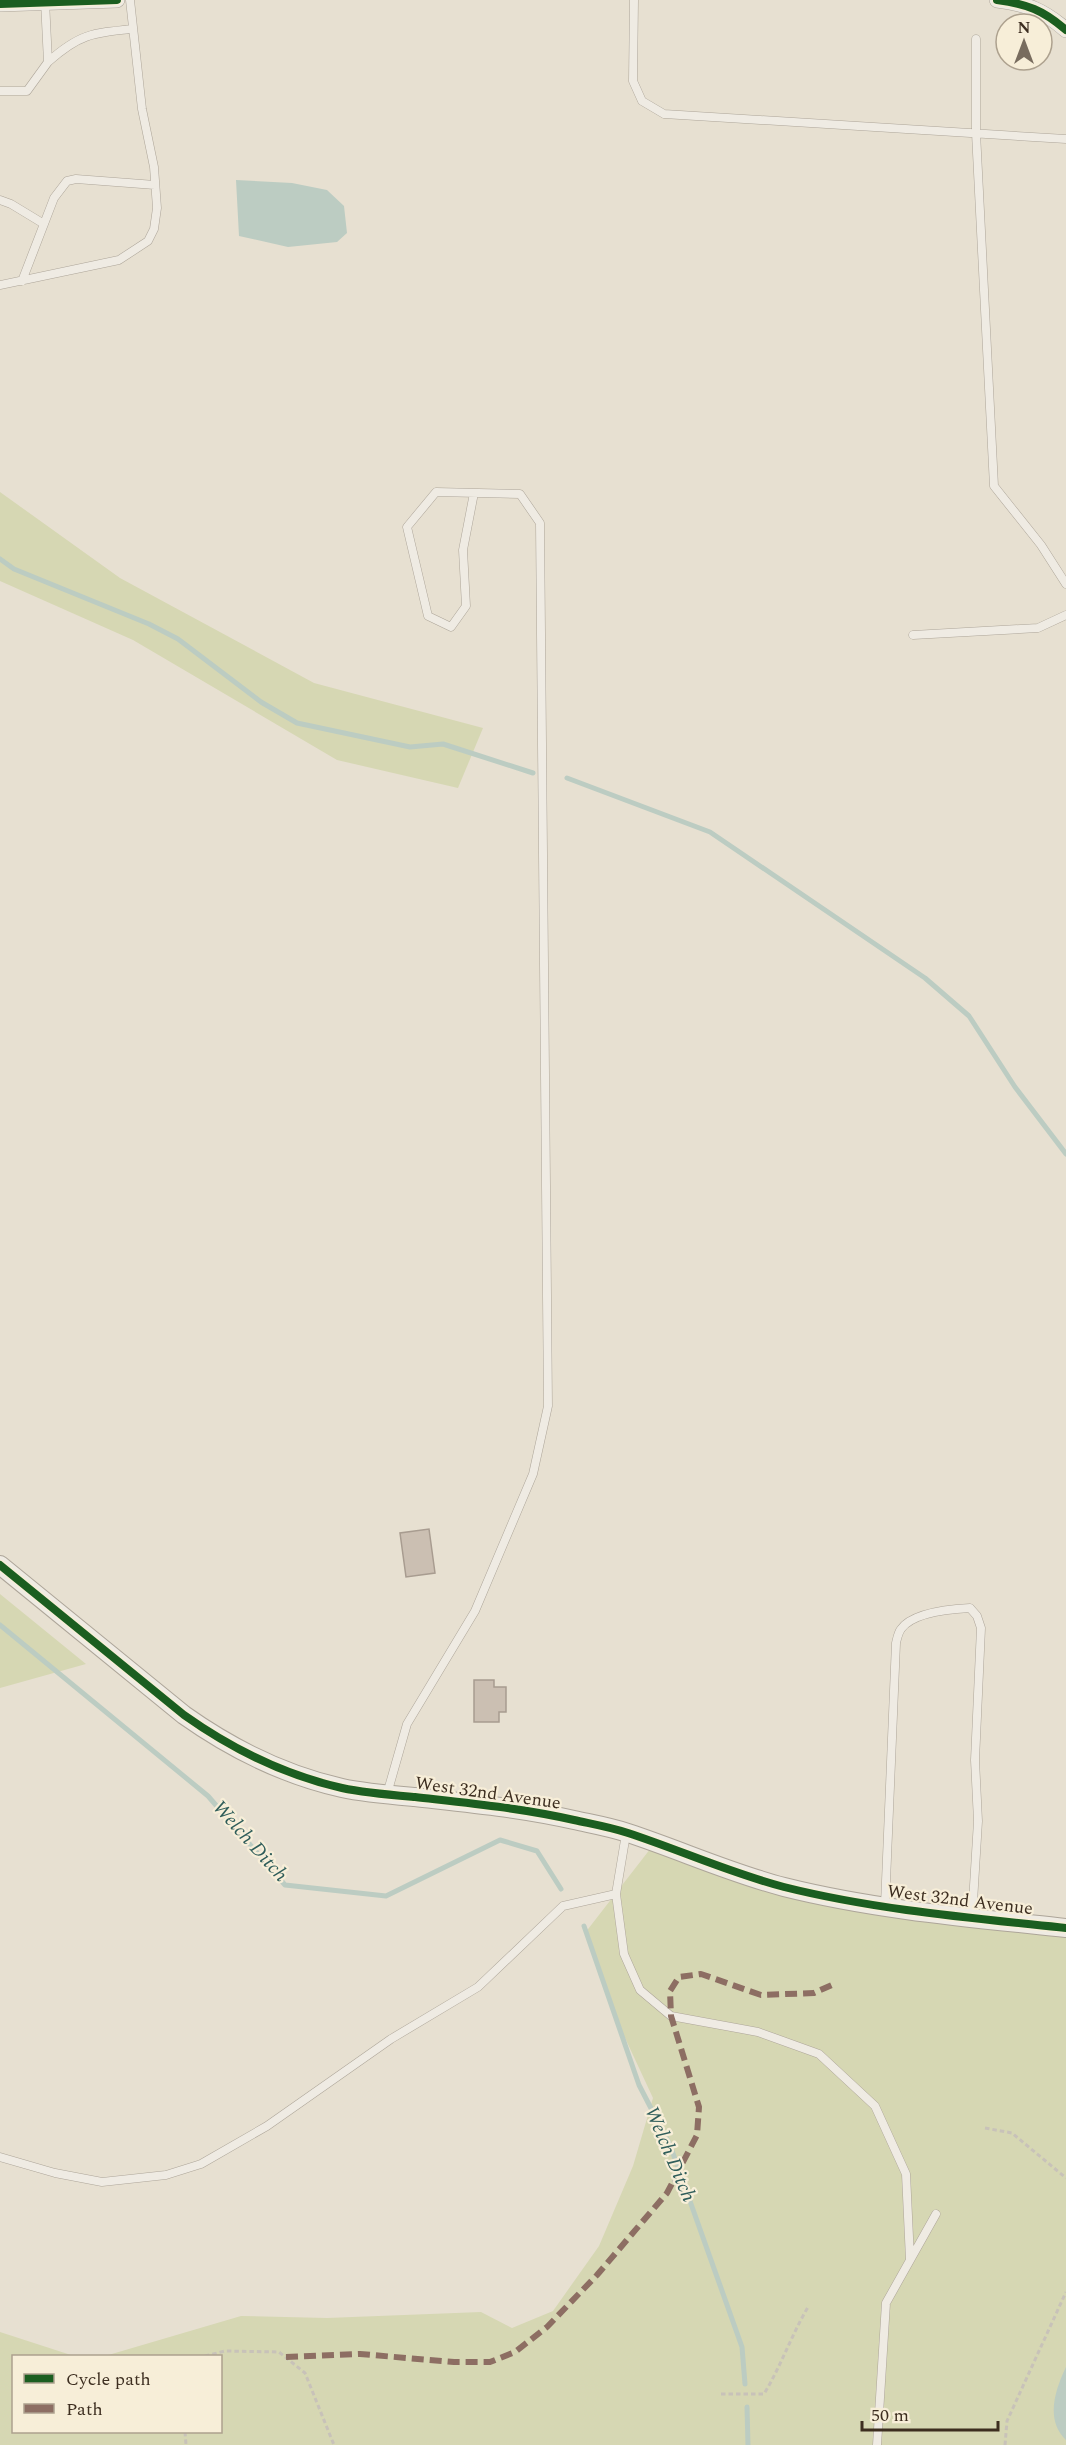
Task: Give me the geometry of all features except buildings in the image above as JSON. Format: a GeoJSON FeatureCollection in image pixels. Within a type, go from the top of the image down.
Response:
{"type":"FeatureCollection","features":[{"type":"Feature","properties":{"kind":"street"},"geometry":{"type":"LineString","coordinates":[[0,4],[117,0]]}},
{"type":"Feature","properties":{"kind":"street"},"geometry":{"type":"LineString","coordinates":[[997,0],[1023,3],[1051,17],[1066,30]]}},
{"type":"Feature","properties":{"kind":"street","name":"West 32nd Avenue"},"geometry":{"type":"LineString","coordinates":[[0,1565],[184,1715],[210,1733],[287,1772],[343,1788],[523,1809],[626,1832],[784,1887],[972,1918],[1066,1928]]}},
{"type":"Feature","properties":{"kind":"lane"},"geometry":{"type":"LineString","coordinates":[[0,285],[119,260],[148,241],[154,229],[156,208],[154,167],[142,109],[130,0]]}},
{"type":"Feature","properties":{"kind":"lane"},"geometry":{"type":"LineString","coordinates":[[634,0],[633,81],[642,101],[664,114],[1066,139]]}},
{"type":"Feature","properties":{"kind":"lane"},"geometry":{"type":"LineString","coordinates":[[45,1],[48,62]]}},
{"type":"Feature","properties":{"kind":"lane"},"geometry":{"type":"LineString","coordinates":[[0,91],[27,92],[48,62],[77,39],[94,33],[133,29]]}},
{"type":"Feature","properties":{"kind":"lane"},"geometry":{"type":"LineString","coordinates":[[976,39],[976,133],[994,486],[1041,545],[1066,584]]}},
{"type":"Feature","properties":{"kind":"lane"},"geometry":{"type":"LineString","coordinates":[[22,281],[54,198],[67,182],[76,179],[155,185]]}},
{"type":"Feature","properties":{"kind":"lane"},"geometry":{"type":"LineString","coordinates":[[0,200],[44,224]]}},
{"type":"Feature","properties":{"kind":"lane"},"geometry":{"type":"LineString","coordinates":[[387,1794],[407,1724],[475,1611],[533,1474],[548,1406],[540,523],[520,494],[436,492],[407,527],[428,616],[451,627],[465,606],[463,550],[474,493]]}},
{"type":"Feature","properties":{"kind":"lane"},"geometry":{"type":"LineString","coordinates":[[913,635],[1038,628],[1066,615]]}},
{"type":"Feature","properties":{"kind":"lane"},"geometry":{"type":"LineString","coordinates":[[885,1905],[896,1643],[901,1629],[918,1617],[950,1609],[970,1608],[977,1616],[981,1628],[975,1737],[978,1821],[972,1918]]}},
{"type":"Feature","properties":{"kind":"lane"},"geometry":{"type":"LineString","coordinates":[[626,1832],[616,1894],[624,1954],[640,1990],[670,2016],[758,2032],[819,2054],[875,2106],[906,2174],[910,2259]]}},
{"type":"Feature","properties":{"kind":"lane"},"geometry":{"type":"LineString","coordinates":[[0,2157],[55,2173],[102,2182],[166,2175],[201,2164],[267,2126],[391,2039],[478,1987],[563,1906],[616,1894]]}},
{"type":"Feature","properties":{"kind":"lane"},"geometry":{"type":"LineString","coordinates":[[877,2445],[886,2303],[936,2214]]}},
{"type":"Feature","properties":{"kind":"path"},"geometry":{"type":"LineString","coordinates":[[985,2128],[1012,2133],[1066,2178]]}},
{"type":"Feature","properties":{"kind":"path"},"geometry":{"type":"LineString","coordinates":[[673,2182],[685,2159]]}},
{"type":"Feature","properties":{"kind":"path"},"geometry":{"type":"LineString","coordinates":[[1005,2445],[1007,2421],[1066,2292]]}},
{"type":"Feature","properties":{"kind":"path"},"geometry":{"type":"LineString","coordinates":[[721,2394],[764,2394],[778,2372],[790,2337],[808,2307]]}},
{"type":"Feature","properties":{"kind":"path"},"geometry":{"type":"LineString","coordinates":[[210,2355],[225,2351],[279,2352],[305,2373],[334,2445]]}},
{"type":"Feature","properties":{"kind":"green space"},"geometry":{"type":"Polygon","coordinates":[[[0,492],[120,578],[314,683],[483,728],[458,788],[337,760],[133,640],[0,581],[0,492]]]}},
{"type":"Feature","properties":{"kind":"green space"},"geometry":{"type":"Polygon","coordinates":[[[0,1594],[86,1664],[0,1688],[0,1594]]]}},
{"type":"Feature","properties":{"kind":"green space"},"geometry":{"type":"Polygon","coordinates":[[[654,1844],[813,1888],[1066,1929],[1066,2445],[0,2445],[0,2332],[71,2355],[12,2355],[12,2433],[222,2433],[222,2355],[108,2355],[241,2316],[327,2318],[481,2312],[512,2328],[553,2311],[599,2246],[633,2166],[653,2098],[613,2012],[585,1933],[654,1844]]]}},
{"type":"Feature","properties":{"kind":"shaded area"},"geometry":{"type":"Polygon","coordinates":[[[236,180],[292,183],[327,190],[344,206],[347,233],[337,242],[288,247],[239,236],[236,180]]]}},
{"type":"Feature","properties":{"kind":"shaded area"},"geometry":{"type":"Polygon","coordinates":[[[1066,2367],[1066,2440],[1056,2423],[1054,2405],[1058,2385],[1066,2367]]]}},
{"type":"Feature","properties":{"kind":"waterway"},"geometry":{"type":"LineString","coordinates":[[0,559],[14,569],[149,624],[178,639],[261,702],[297,723],[410,747],[443,744],[533,773]]}},
{"type":"Feature","properties":{"kind":"waterway"},"geometry":{"type":"LineString","coordinates":[[567,778],[710,832],[925,978],[969,1016],[1015,1087],[1066,1154]]}},
{"type":"Feature","properties":{"kind":"waterway","name":"Welch Ditch"},"geometry":{"type":"LineString","coordinates":[[0,1625],[208,1796],[285,1885],[386,1896],[500,1840],[537,1851],[561,1889]]}},
{"type":"Feature","properties":{"kind":"waterway","name":"Welch Ditch"},"geometry":{"type":"LineString","coordinates":[[584,1926],[639,2085],[670,2145],[742,2347],[745,2384]]}},
{"type":"Feature","properties":{"kind":"waterway","name":"Welch Ditch"},"geometry":{"type":"LineString","coordinates":[[747,2407],[748,2445]]}},
{"type":"Feature","properties":{"kind":"marked path"},"geometry":{"type":"LineString","coordinates":[[286,2357],[360,2354],[454,2362],[490,2362],[515,2352],[547,2327],[597,2275],[667,2193],[697,2135],[699,2107],[671,2016],[670,1991],[679,1977],[701,1974],[761,1995],[814,1993],[834,1984]]}},
{"type":"Feature","properties":{"kind":"cycle path"},"geometry":{"type":"LineString","coordinates":[[0,4],[117,0]]}},
{"type":"Feature","properties":{"kind":"cycle path"},"geometry":{"type":"LineString","coordinates":[[997,0],[1034,9],[1050,17],[1066,30]]}},
{"type":"Feature","properties":{"kind":"cycle path"},"geometry":{"type":"LineString","coordinates":[[0,1565],[184,1715],[240,1750],[300,1776],[360,1791],[514,1809],[601,1826],[764,1881],[854,1902],[1066,1928]]}}]}
